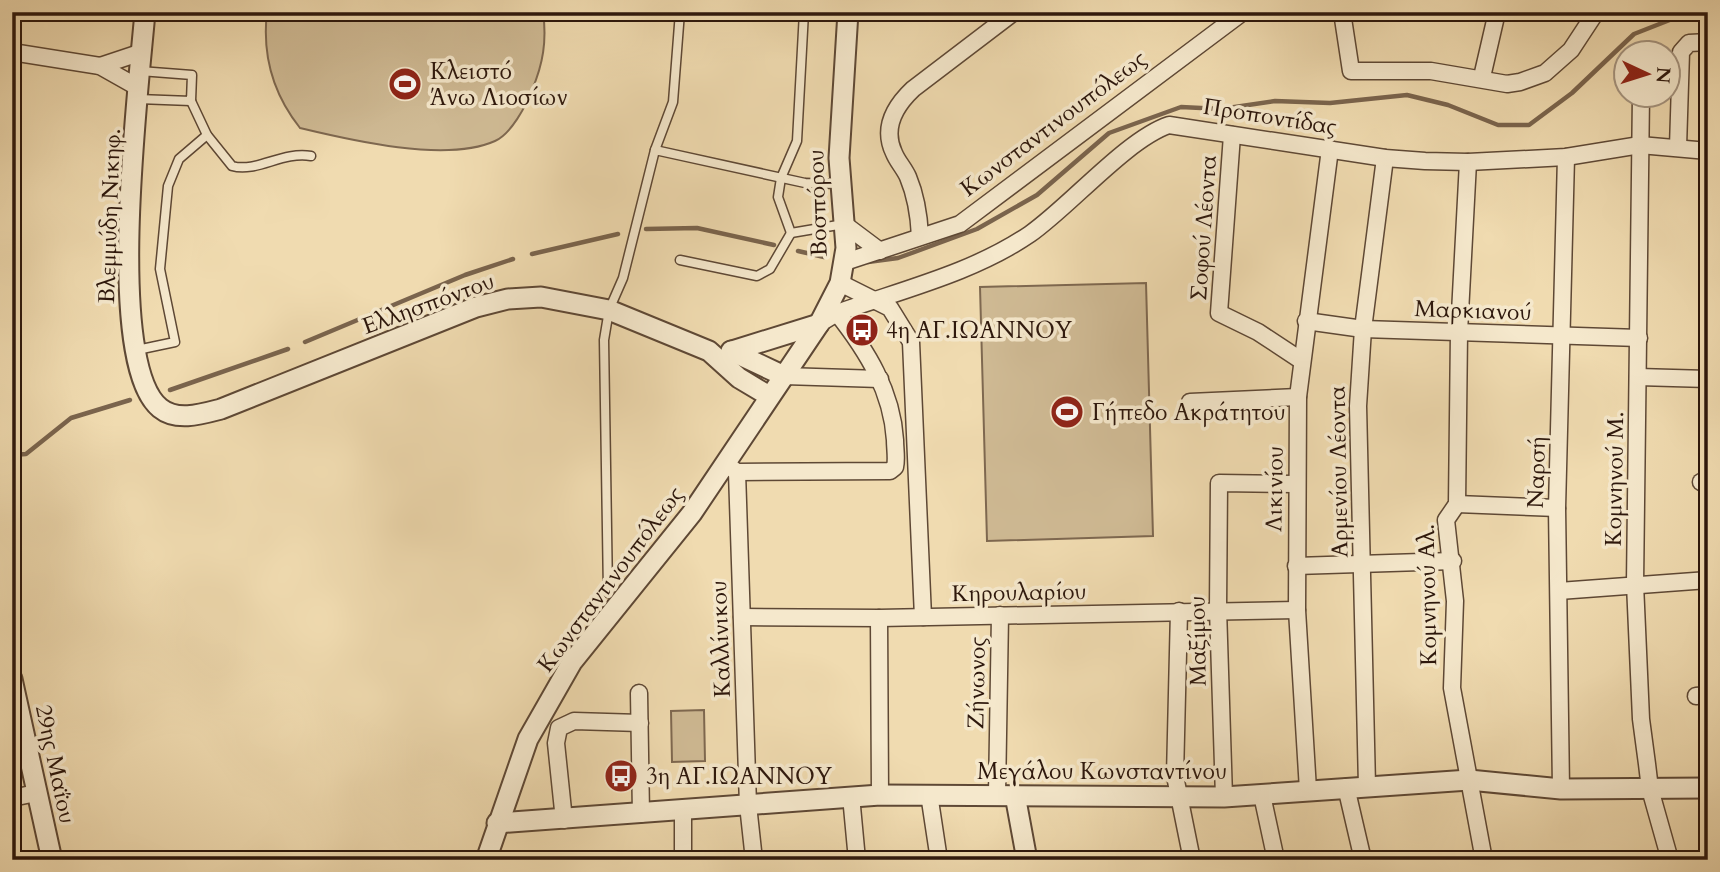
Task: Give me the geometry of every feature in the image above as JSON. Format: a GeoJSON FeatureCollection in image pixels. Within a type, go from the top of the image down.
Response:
{"type":"FeatureCollection","features":[{"type":"Feature","properties":{"kind":"street","name":"Βλεμμύδη Νικηφ."},"geometry":{"type":"LineString","coordinates":[[145,12],[127,284],[134,351],[150,398],[165,412]]}},
{"type":"Feature","properties":{"kind":"street","name":"Βοσπόρου"},"geometry":{"type":"LineString","coordinates":[[784,376],[819,324],[840,283],[845,261],[839,158],[848,12]]}},
{"type":"Feature","properties":{"kind":"street"},"geometry":{"type":"LineString","coordinates":[[920,236],[914,191],[890,142],[891,117],[900,101],[914,89],[1014,12]]}},
{"type":"Feature","properties":{"kind":"street"},"geometry":{"type":"LineString","coordinates":[[1342,12],[1351,71],[1392,69],[1482,77],[1507,83],[1545,73],[1571,50],[1596,12]]}},
{"type":"Feature","properties":{"kind":"street"},"geometry":{"type":"LineString","coordinates":[[1482,77],[1497,12]]}},
{"type":"Feature","properties":{"kind":"street","name":"Κωνσταντινουπόλεως"},"geometry":{"type":"LineString","coordinates":[[845,261],[960,224],[989,205],[1232,15]]}},
{"type":"Feature","properties":{"kind":"street"},"geometry":{"type":"LineString","coordinates":[[1678,147],[1683,48],[1695,42],[1708,42]]}},
{"type":"Feature","properties":{"kind":"street"},"geometry":{"type":"LineString","coordinates":[[12,52],[100,66],[140,77]]}},
{"type":"Feature","properties":{"kind":"street"},"geometry":{"type":"LineString","coordinates":[[100,66],[140,77]]}},
{"type":"Feature","properties":{"kind":"street","name":"Κομνηνού Μ."},"geometry":{"type":"LineString","coordinates":[[1641,108],[1635,584],[1641,719],[1650,789],[1670,860]]}},
{"type":"Feature","properties":{"kind":"street","name":"Προποντίδας"},"geometry":{"type":"LineString","coordinates":[[819,324],[837,313],[981,262],[1029,234],[1156,129],[1181,125],[1385,158],[1468,162],[1566,156],[1640,145],[1708,151]]}},
{"type":"Feature","properties":{"kind":"street","name":"Σοφού Λέοντα"},"geometry":{"type":"LineString","coordinates":[[1232,135],[1219,313],[1258,332],[1302,361]]}},
{"type":"Feature","properties":{"kind":"street","name":"Λικινίου"},"geometry":{"type":"LineString","coordinates":[[1308,790],[1297,610],[1298,397],[1330,149]]}},
{"type":"Feature","properties":{"kind":"street","name":"Ναρσή"},"geometry":{"type":"LineString","coordinates":[[1561,789],[1557,508],[1566,156]]}},
{"type":"Feature","properties":{"kind":"street","name":"Αρμενίου Λέοντα"},"geometry":{"type":"LineString","coordinates":[[1367,786],[1358,406],[1363,329],[1385,158]]}},
{"type":"Feature","properties":{"kind":"street","name":"Κομνηνού Αλ."},"geometry":{"type":"LineString","coordinates":[[1468,162],[1459,332],[1457,504],[1446,520],[1453,561],[1455,601],[1452,688],[1484,860]]}},
{"type":"Feature","properties":{"kind":"street"},"geometry":{"type":"LineString","coordinates":[[844,223],[880,251]]}},
{"type":"Feature","properties":{"kind":"street"},"geometry":{"type":"LineString","coordinates":[[840,283],[876,299],[896,316],[911,342],[914,355],[923,617]]}},
{"type":"Feature","properties":{"kind":"street","name":"Ελλησπόντου"},"geometry":{"type":"LineString","coordinates":[[165,412],[182,416],[221,409],[486,304],[541,297],[609,310],[709,351],[739,379],[769,396]]}},
{"type":"Feature","properties":{"kind":"street"},"geometry":{"type":"LineString","coordinates":[[731,468],[890,471],[895,467],[894,420],[880,379],[837,313]]}},
{"type":"Feature","properties":{"kind":"street","name":"Μαρκιανού"},"geometry":{"type":"LineString","coordinates":[[1306,321],[1363,329],[1639,338]]}},
{"type":"Feature","properties":{"kind":"street"},"geometry":{"type":"LineString","coordinates":[[732,351],[819,324]]}},
{"type":"Feature","properties":{"kind":"street","name":"Ελλησπόντου"},"geometry":{"type":"LineString","coordinates":[[709,351],[732,351],[784,376]]}},
{"type":"Feature","properties":{"kind":"street"},"geometry":{"type":"LineString","coordinates":[[784,376],[880,379]]}},
{"type":"Feature","properties":{"kind":"street","name":"Κωνσταντινουπόλεως"},"geometry":{"type":"LineString","coordinates":[[486,860],[496,823],[528,739],[572,662],[731,468],[769,396],[784,376]]}},
{"type":"Feature","properties":{"kind":"street"},"geometry":{"type":"LineString","coordinates":[[1638,377],[1708,379]]}},
{"type":"Feature","properties":{"kind":"street"},"geometry":{"type":"LineString","coordinates":[[1190,402],[1298,397]]}},
{"type":"Feature","properties":{"kind":"street","name":"Καλλίνικου"},"geometry":{"type":"LineString","coordinates":[[731,468],[742,617],[748,805],[754,860]]}},
{"type":"Feature","properties":{"kind":"street","name":"Μαξίμου"},"geometry":{"type":"LineString","coordinates":[[1224,797],[1218,610],[1219,483],[1296,484]]}},
{"type":"Feature","properties":{"kind":"street"},"geometry":{"type":"LineString","coordinates":[[1457,504],[1557,508]]}},
{"type":"Feature","properties":{"kind":"street"},"geometry":{"type":"LineString","coordinates":[[1296,566],[1453,561]]}},
{"type":"Feature","properties":{"kind":"street"},"geometry":{"type":"LineString","coordinates":[[1559,591],[1708,580]]}},
{"type":"Feature","properties":{"kind":"street","name":"Κηρουλαρίου"},"geometry":{"type":"LineString","coordinates":[[742,617],[879,618],[1297,610]]}},
{"type":"Feature","properties":{"kind":"street"},"geometry":{"type":"LineString","coordinates":[[1179,611],[1175,776],[1192,860]]}},
{"type":"Feature","properties":{"kind":"street","name":"Ζήνωνος"},"geometry":{"type":"LineString","coordinates":[[1000,615],[1006,794]]}},
{"type":"Feature","properties":{"kind":"street"},"geometry":{"type":"LineString","coordinates":[[879,618],[880,795]]}},
{"type":"Feature","properties":{"kind":"street","name":"29ης Μαΐου"},"geometry":{"type":"LineString","coordinates":[[12,679],[52,860]]}},
{"type":"Feature","properties":{"kind":"street"},"geometry":{"type":"LineString","coordinates":[[639,693],[641,814]]}},
{"type":"Feature","properties":{"kind":"street"},"geometry":{"type":"LineString","coordinates":[[564,820],[556,743],[559,728],[574,721],[640,723]]}},
{"type":"Feature","properties":{"kind":"street","name":"Μεγάλου Κωνσταντίνου"},"geometry":{"type":"LineString","coordinates":[[496,823],[880,795],[1224,797],[1469,780],[1561,789],[1708,788]]}},
{"type":"Feature","properties":{"kind":"street"},"geometry":{"type":"LineString","coordinates":[[1346,787],[1363,860]]}},
{"type":"Feature","properties":{"kind":"street"},"geometry":{"type":"LineString","coordinates":[[12,798],[36,793]]}},
{"type":"Feature","properties":{"kind":"street"},"geometry":{"type":"LineString","coordinates":[[929,794],[939,860]]}},
{"type":"Feature","properties":{"kind":"street"},"geometry":{"type":"LineString","coordinates":[[1006,794],[1027,860]]}},
{"type":"Feature","properties":{"kind":"street"},"geometry":{"type":"LineString","coordinates":[[1262,794],[1276,860]]}},
{"type":"Feature","properties":{"kind":"street"},"geometry":{"type":"LineString","coordinates":[[851,796],[858,860]]}},
{"type":"Feature","properties":{"kind":"street"},"geometry":{"type":"LineString","coordinates":[[683,810],[683,860]]}},
{"type":"Feature","properties":{"kind":"lane"},"geometry":{"type":"LineString","coordinates":[[608,593],[604,340],[609,310],[623,278],[655,150],[673,102],[680,12]]}},
{"type":"Feature","properties":{"kind":"lane"},"geometry":{"type":"LineString","coordinates":[[791,233],[778,197],[781,178],[797,141],[804,12]]}},
{"type":"Feature","properties":{"kind":"lane"},"geometry":{"type":"LineString","coordinates":[[140,77],[192,75],[191,101],[207,135],[226,162],[238,168],[279,156],[311,156]]}},
{"type":"Feature","properties":{"kind":"lane"},"geometry":{"type":"LineString","coordinates":[[140,77],[191,101]]}},
{"type":"Feature","properties":{"kind":"lane"},"geometry":{"type":"LineString","coordinates":[[134,351],[175,342],[160,269],[168,186],[179,159],[207,135]]}},
{"type":"Feature","properties":{"kind":"lane"},"geometry":{"type":"LineString","coordinates":[[655,150],[781,178],[840,184]]}},
{"type":"Feature","properties":{"kind":"lane"},"geometry":{"type":"LineString","coordinates":[[680,260],[757,276],[770,269],[791,233],[844,223]]}},
{"type":"Feature","properties":{"kind":"shaded area","name":"Κλειστό Άνω Λιοσίων"},"geometry":{"type":"Polygon","coordinates":[[[267,12],[543,12],[543,52],[526,104],[512,126],[495,141],[451,150],[398,147],[300,128],[276,88],[266,43],[267,12]]]}},
{"type":"Feature","properties":{"kind":"shaded area","name":"Γήπεδο Ακράτητου"},"geometry":{"type":"Polygon","coordinates":[[[1146,283],[1153,536],[987,541],[980,287],[1146,283]]]}},
{"type":"Feature","properties":{"kind":"shaded area"},"geometry":{"type":"Polygon","coordinates":[[[704,710],[705,761],[672,762],[671,711],[704,710]]]}},
{"type":"Feature","properties":{"kind":"waterway"},"geometry":{"type":"LineString","coordinates":[[868,262],[898,258],[977,229],[1037,195],[1109,133],[1181,107],[1221,109],[1275,101],[1330,103],[1407,95],[1448,105],[1498,125],[1529,125],[1572,93],[1634,34],[1685,14],[1708,14]]}},
{"type":"Feature","properties":{"kind":"waterway"},"geometry":{"type":"LineString","coordinates":[[646,229],[697,228],[774,245]]}},
{"type":"Feature","properties":{"kind":"waterway"},"geometry":{"type":"LineString","coordinates":[[532,254],[618,234]]}},
{"type":"Feature","properties":{"kind":"waterway"},"geometry":{"type":"LineString","coordinates":[[798,251],[824,257]]}},
{"type":"Feature","properties":{"kind":"waterway"},"geometry":{"type":"LineString","coordinates":[[305,342],[465,275],[513,259]]}},
{"type":"Feature","properties":{"kind":"waterway"},"geometry":{"type":"LineString","coordinates":[[170,390],[288,349]]}},
{"type":"Feature","properties":{"kind":"waterway"},"geometry":{"type":"LineString","coordinates":[[12,455],[26,454],[71,418],[130,400]]}},
{"type":"Feature","properties":{"kind":"place","name":"Κλειστό Άνω Λιοσίων"},"geometry":{"type":"Point","coordinates":[405,84]}},
{"type":"Feature","properties":{"kind":"place","name":"4η ΑΓ.ΙΩΑΝΝΟΥ"},"geometry":{"type":"Point","coordinates":[862,330]}},
{"type":"Feature","properties":{"kind":"place","name":"Γήπεδο Ακράτητου"},"geometry":{"type":"Point","coordinates":[1067,412]}},
{"type":"Feature","properties":{"kind":"place","name":"3η ΑΓ.ΙΩΑΝΝΟΥ"},"geometry":{"type":"Point","coordinates":[621,776]}}]}
